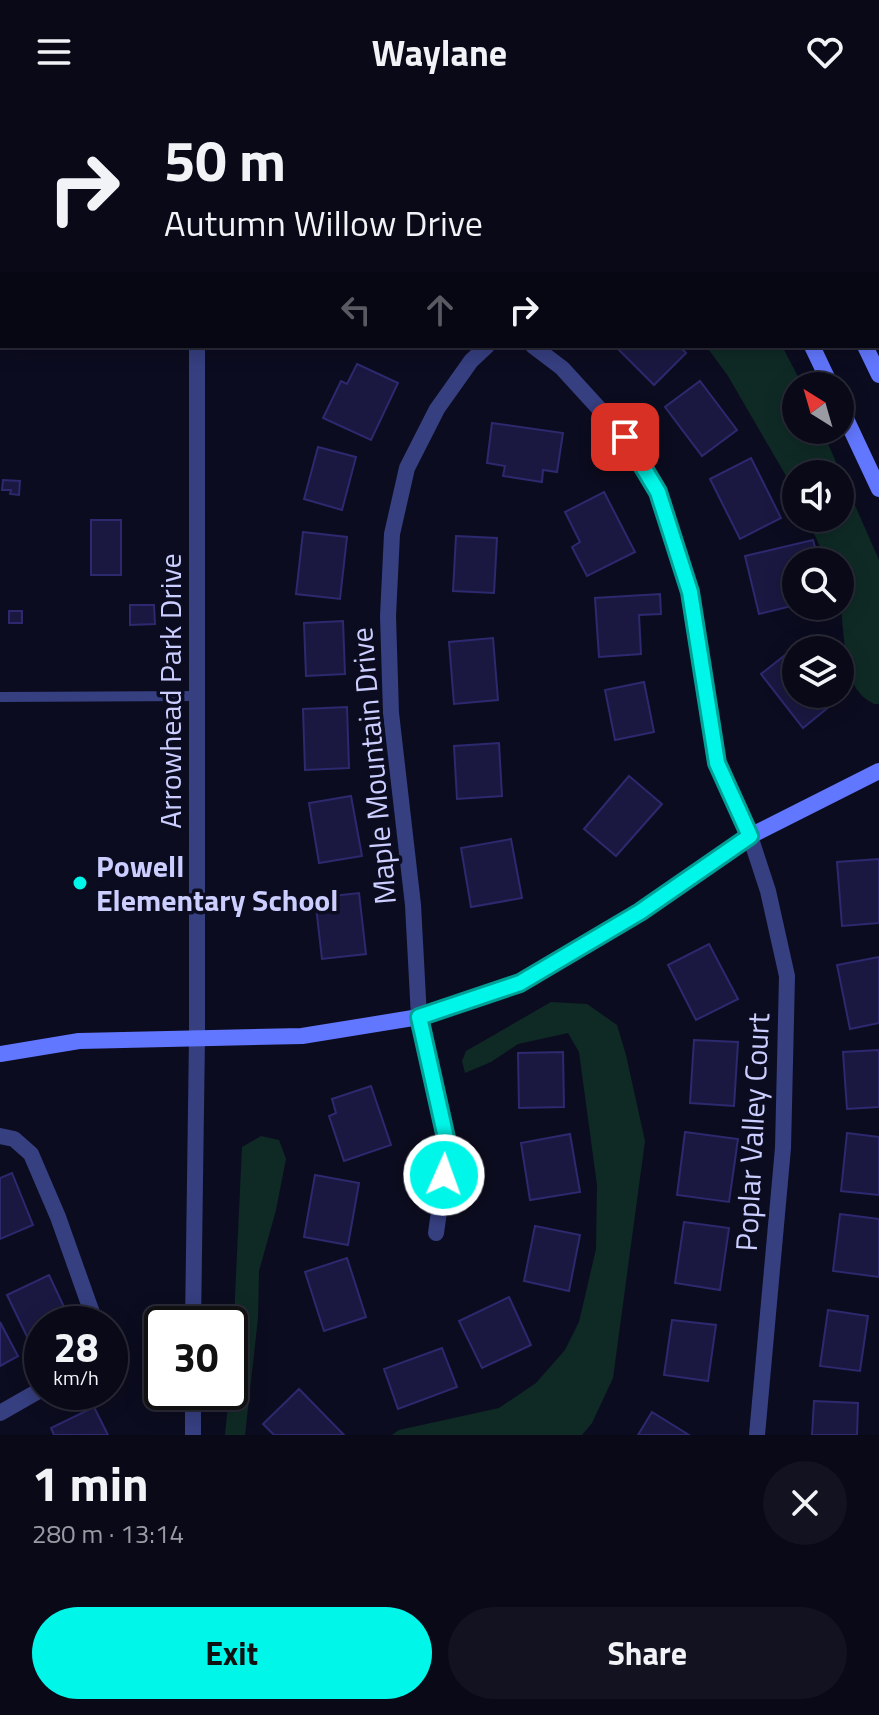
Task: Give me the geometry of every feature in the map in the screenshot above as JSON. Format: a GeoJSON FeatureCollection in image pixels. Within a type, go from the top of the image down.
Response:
{"type":"FeatureCollection","features":[{"type":"Feature","properties":{"kind":"street","name":"Arrowhead Park Drive"},"geometry":{"type":"LineString","coordinates":[[193,1306],[197,1037],[197,348]]}},
{"type":"Feature","properties":{"kind":"street","name":"Maple Mountain Drive"},"geometry":{"type":"LineString","coordinates":[[436,1233],[448,1147],[419,1017],[413,905],[391,713],[388,616],[392,534],[407,468],[437,409],[471,361],[485,348]]}},
{"type":"Feature","properties":{"kind":"street","name":"Poplar Valley Court"},"geometry":{"type":"LineString","coordinates":[[536,348],[562,368],[625,437],[658,492],[690,592],[717,763],[750,836],[768,891],[787,976],[783,1148],[757,1435]]}},
{"type":"Feature","properties":{"kind":"street"},"geometry":{"type":"LineString","coordinates":[[813,348],[824,372]]}},
{"type":"Feature","properties":{"kind":"street"},"geometry":{"type":"LineString","coordinates":[[866,348],[879,375]]}},
{"type":"Feature","properties":{"kind":"street"},"geometry":{"type":"LineString","coordinates":[[854,436],[879,489]]}},
{"type":"Feature","properties":{"kind":"street"},"geometry":{"type":"LineString","coordinates":[[0,1054],[79,1041],[302,1036],[419,1017],[520,983],[640,912],[750,836],[879,771]]}},
{"type":"Feature","properties":{"kind":"street"},"geometry":{"type":"LineString","coordinates":[[0,1136],[14,1139],[31,1154],[58,1217],[90,1306]]}},
{"type":"Feature","properties":{"kind":"street"},"geometry":{"type":"LineString","coordinates":[[0,1413],[24,1399]]}},
{"type":"Feature","properties":{"kind":"street"},"geometry":{"type":"LineString","coordinates":[[193,1410],[193,1435]]}},
{"type":"Feature","properties":{"kind":"lane"},"geometry":{"type":"LineString","coordinates":[[0,697],[198,696]]}},
{"type":"Feature","properties":{"kind":"green space"},"geometry":{"type":"Polygon","coordinates":[[[707,348],[783,348],[796,372],[782,372],[782,444],[828,444],[835,460],[782,460],[782,469],[728,376],[707,348]]]}},
{"type":"Feature","properties":{"kind":"green space"},"geometry":{"type":"Polygon","coordinates":[[[854,503],[879,560],[879,704],[864,697],[854,684],[854,636],[844,636],[842,620],[854,620],[854,548],[821,548],[813,532],[854,532],[854,503]]]}},
{"type":"Feature","properties":{"kind":"green space"},"geometry":{"type":"Polygon","coordinates":[[[551,1002],[587,1004],[617,1025],[645,1141],[613,1378],[592,1423],[582,1435],[392,1435],[399,1430],[499,1408],[536,1383],[565,1350],[579,1322],[596,1249],[597,1185],[579,1052],[568,1033],[518,1044],[491,1062],[465,1073],[462,1061],[466,1051],[551,1002]]]}},
{"type":"Feature","properties":{"kind":"green space"},"geometry":{"type":"Polygon","coordinates":[[[261,1136],[279,1140],[286,1159],[259,1271],[258,1318],[248,1408],[248,1306],[235,1306],[242,1147],[261,1136]]]}},
{"type":"Feature","properties":{"kind":"green space"},"geometry":{"type":"Polygon","coordinates":[[[227,1410],[248,1410],[245,1435],[225,1435],[227,1410]]]}},
{"type":"Feature","properties":{"kind":"building"},"geometry":{"type":"Polygon","coordinates":[[[617,348],[681,348],[686,353],[654,385],[617,348]]]}},
{"type":"Feature","properties":{"kind":"building"},"geometry":{"type":"Polygon","coordinates":[[[357,364],[398,383],[371,440],[323,418],[341,381],[347,384],[357,364]]]}},
{"type":"Feature","properties":{"kind":"building"},"geometry":{"type":"Polygon","coordinates":[[[700,381],[737,430],[702,456],[665,407],[700,381]]]}},
{"type":"Feature","properties":{"kind":"building"},"geometry":{"type":"Polygon","coordinates":[[[492,423],[563,433],[557,472],[543,470],[542,482],[503,476],[505,466],[487,463],[492,423]]]}},
{"type":"Feature","properties":{"kind":"building"},"geometry":{"type":"Polygon","coordinates":[[[318,447],[356,457],[342,510],[304,499],[318,447]]]}},
{"type":"Feature","properties":{"kind":"building"},"geometry":{"type":"Polygon","coordinates":[[[751,458],[781,518],[740,539],[710,479],[751,458]]]}},
{"type":"Feature","properties":{"kind":"building"},"geometry":{"type":"Polygon","coordinates":[[[3,480],[20,481],[19,495],[10,494],[11,490],[2,490],[3,480]]]}},
{"type":"Feature","properties":{"kind":"building"},"geometry":{"type":"Polygon","coordinates":[[[604,492],[635,552],[587,576],[572,547],[580,542],[565,512],[604,492]]]}},
{"type":"Feature","properties":{"kind":"building"},"geometry":{"type":"Polygon","coordinates":[[[91,520],[121,520],[121,575],[91,575],[91,520]]]}},
{"type":"Feature","properties":{"kind":"building"},"geometry":{"type":"Polygon","coordinates":[[[303,532],[347,537],[340,599],[296,594],[303,532]]]}},
{"type":"Feature","properties":{"kind":"building"},"geometry":{"type":"Polygon","coordinates":[[[456,536],[497,538],[494,593],[453,591],[456,536]]]}},
{"type":"Feature","properties":{"kind":"building"},"geometry":{"type":"Polygon","coordinates":[[[813,540],[815,548],[782,548],[782,608],[759,614],[745,556],[813,540]]]}},
{"type":"Feature","properties":{"kind":"building"},"geometry":{"type":"Polygon","coordinates":[[[660,594],[661,614],[639,615],[641,654],[599,657],[595,598],[660,594]]]}},
{"type":"Feature","properties":{"kind":"building"},"geometry":{"type":"Polygon","coordinates":[[[130,605],[154,605],[155,624],[130,625],[130,605]]]}},
{"type":"Feature","properties":{"kind":"building"},"geometry":{"type":"Polygon","coordinates":[[[9,611],[22,611],[22,623],[9,623],[9,611]]]}},
{"type":"Feature","properties":{"kind":"building"},"geometry":{"type":"Polygon","coordinates":[[[343,621],[345,674],[306,676],[304,623],[343,621]]]}},
{"type":"Feature","properties":{"kind":"building"},"geometry":{"type":"Polygon","coordinates":[[[493,638],[498,700],[454,704],[449,642],[493,638]]]}},
{"type":"Feature","properties":{"kind":"building"},"geometry":{"type":"Polygon","coordinates":[[[782,657],[782,701],[761,674],[782,657]]]}},
{"type":"Feature","properties":{"kind":"building"},"geometry":{"type":"Polygon","coordinates":[[[644,682],[654,732],[615,740],[605,690],[644,682]]]}},
{"type":"Feature","properties":{"kind":"building"},"geometry":{"type":"Polygon","coordinates":[[[347,707],[349,768],[305,770],[303,709],[347,707]]]}},
{"type":"Feature","properties":{"kind":"building"},"geometry":{"type":"Polygon","coordinates":[[[787,708],[827,708],[803,728],[787,708]]]}},
{"type":"Feature","properties":{"kind":"building"},"geometry":{"type":"Polygon","coordinates":[[[499,743],[502,796],[457,799],[454,746],[499,743]]]}},
{"type":"Feature","properties":{"kind":"building"},"geometry":{"type":"Polygon","coordinates":[[[629,776],[662,804],[616,856],[584,829],[629,776]]]}},
{"type":"Feature","properties":{"kind":"building"},"geometry":{"type":"Polygon","coordinates":[[[351,796],[362,856],[319,863],[309,803],[351,796]]]}},
{"type":"Feature","properties":{"kind":"building"},"geometry":{"type":"Polygon","coordinates":[[[511,839],[522,898],[471,907],[461,848],[511,839]]]}},
{"type":"Feature","properties":{"kind":"building"},"geometry":{"type":"Polygon","coordinates":[[[879,859],[879,923],[842,926],[837,862],[879,859]]]}},
{"type":"Feature","properties":{"kind":"building"},"geometry":{"type":"Polygon","coordinates":[[[359,893],[366,954],[322,959],[315,898],[359,893]]]}},
{"type":"Feature","properties":{"kind":"building"},"geometry":{"type":"Polygon","coordinates":[[[709,944],[738,999],[696,1020],[668,965],[709,944]]]}},
{"type":"Feature","properties":{"kind":"building"},"geometry":{"type":"Polygon","coordinates":[[[879,957],[879,1023],[850,1029],[837,965],[879,957]]]}},
{"type":"Feature","properties":{"kind":"building"},"geometry":{"type":"Polygon","coordinates":[[[694,1040],[738,1042],[734,1106],[690,1103],[694,1040]]]}},
{"type":"Feature","properties":{"kind":"building"},"geometry":{"type":"Polygon","coordinates":[[[879,1050],[879,1107],[847,1109],[843,1052],[879,1050]]]}},
{"type":"Feature","properties":{"kind":"building"},"geometry":{"type":"Polygon","coordinates":[[[563,1052],[564,1107],[519,1108],[518,1053],[563,1052]]]}},
{"type":"Feature","properties":{"kind":"building"},"geometry":{"type":"Polygon","coordinates":[[[371,1086],[391,1145],[344,1161],[329,1116],[336,1113],[332,1099],[371,1086]]]}},
{"type":"Feature","properties":{"kind":"building"},"geometry":{"type":"Polygon","coordinates":[[[685,1132],[738,1139],[729,1202],[677,1195],[685,1132]]]}},
{"type":"Feature","properties":{"kind":"building"},"geometry":{"type":"Polygon","coordinates":[[[847,1133],[879,1137],[879,1195],[841,1191],[847,1133]]]}},
{"type":"Feature","properties":{"kind":"building"},"geometry":{"type":"Polygon","coordinates":[[[570,1134],[580,1192],[530,1200],[521,1143],[570,1134]]]}},
{"type":"Feature","properties":{"kind":"building"},"geometry":{"type":"Polygon","coordinates":[[[12,1173],[33,1225],[0,1239],[0,1178],[12,1173]]]}},
{"type":"Feature","properties":{"kind":"building"},"geometry":{"type":"Polygon","coordinates":[[[315,1175],[359,1183],[348,1245],[304,1237],[315,1175]]]}},
{"type":"Feature","properties":{"kind":"building"},"geometry":{"type":"Polygon","coordinates":[[[840,1214],[879,1219],[879,1277],[833,1271],[840,1214]]]}},
{"type":"Feature","properties":{"kind":"building"},"geometry":{"type":"Polygon","coordinates":[[[684,1222],[729,1228],[720,1290],[675,1283],[684,1222]]]}},
{"type":"Feature","properties":{"kind":"building"},"geometry":{"type":"Polygon","coordinates":[[[535,1226],[580,1235],[569,1291],[524,1281],[535,1226]]]}},
{"type":"Feature","properties":{"kind":"building"},"geometry":{"type":"Polygon","coordinates":[[[347,1258],[366,1317],[324,1331],[305,1272],[347,1258]]]}},
{"type":"Feature","properties":{"kind":"building"},"geometry":{"type":"Polygon","coordinates":[[[49,1275],[64,1306],[24,1306],[24,1330],[7,1295],[49,1275]]]}},
{"type":"Feature","properties":{"kind":"building"},"geometry":{"type":"Polygon","coordinates":[[[509,1297],[531,1345],[482,1368],[459,1321],[509,1297]]]}},
{"type":"Feature","properties":{"kind":"building"},"geometry":{"type":"Polygon","coordinates":[[[828,1310],[868,1316],[860,1371],[820,1366],[828,1310]]]}},
{"type":"Feature","properties":{"kind":"building"},"geometry":{"type":"Polygon","coordinates":[[[672,1320],[716,1325],[708,1381],[664,1375],[672,1320]]]}},
{"type":"Feature","properties":{"kind":"building"},"geometry":{"type":"Polygon","coordinates":[[[0,1322],[18,1356],[0,1366],[0,1322]]]}},
{"type":"Feature","properties":{"kind":"building"},"geometry":{"type":"Polygon","coordinates":[[[442,1348],[457,1387],[398,1409],[384,1369],[442,1348]]]}},
{"type":"Feature","properties":{"kind":"building"},"geometry":{"type":"Polygon","coordinates":[[[299,1389],[344,1435],[274,1435],[263,1424],[299,1389]]]}},
{"type":"Feature","properties":{"kind":"building"},"geometry":{"type":"Polygon","coordinates":[[[814,1401],[858,1403],[857,1435],[812,1435],[814,1401]]]}},
{"type":"Feature","properties":{"kind":"building"},"geometry":{"type":"Polygon","coordinates":[[[88,1410],[96,1410],[108,1435],[54,1435],[51,1428],[88,1410]]]}},
{"type":"Feature","properties":{"kind":"building"},"geometry":{"type":"Polygon","coordinates":[[[652,1412],[689,1435],[638,1435],[652,1412]]]}},
{"type":"Feature","properties":{"kind":"place","name":"Powell Elementary School"},"geometry":{"type":"Point","coordinates":[80,883]}},
{"type":"Feature","properties":{"kind":"route"},"geometry":{"type":"LineString","coordinates":[[444,1175],[448,1147],[419,1017],[520,983],[640,912],[750,836],[717,763],[690,592],[658,492],[625,437]]}}]}
